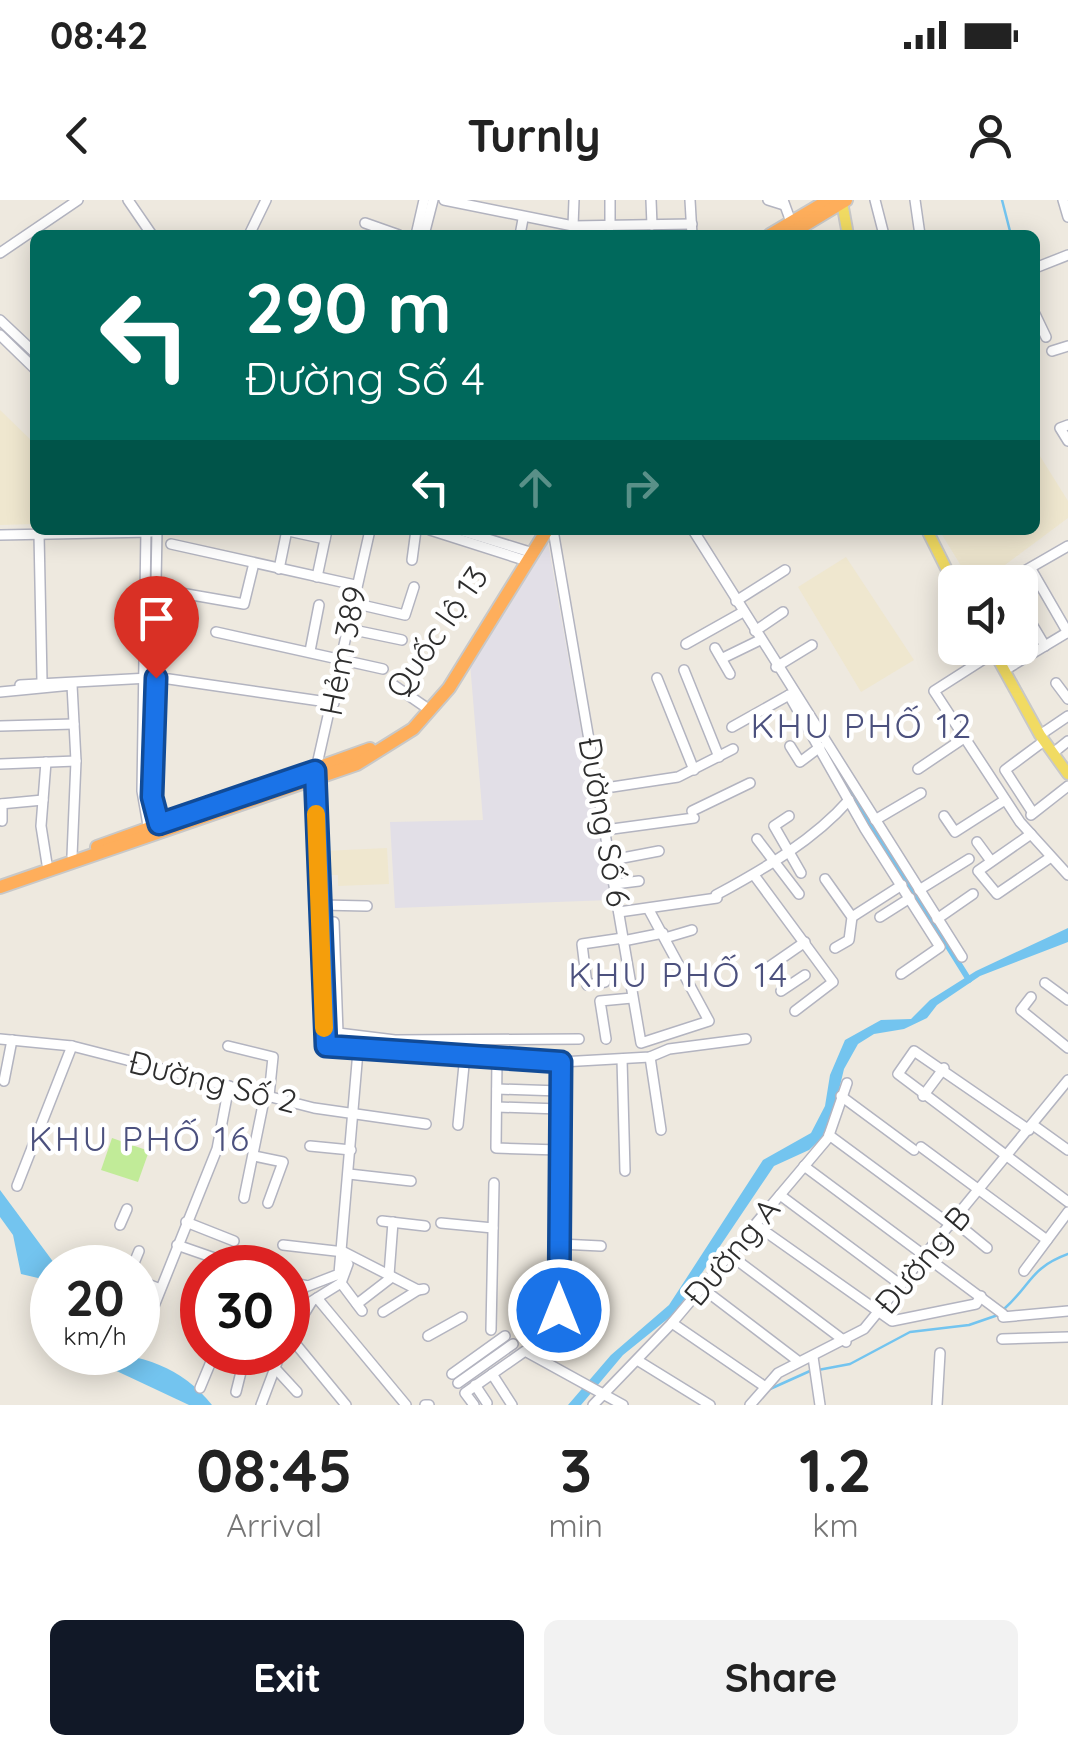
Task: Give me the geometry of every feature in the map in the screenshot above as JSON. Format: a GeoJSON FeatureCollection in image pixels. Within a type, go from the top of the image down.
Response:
{"type":"FeatureCollection","features":[{"type":"Feature","properties":{"kind":"highway"},"geometry":{"type":"LineString","coordinates":[[789,229],[839,201]]}},
{"type":"Feature","properties":{"kind":"highway","name":"Quốc lộ 13"},"geometry":{"type":"LineString","coordinates":[[0,887],[374,756],[430,712],[536,535]]}},
{"type":"Feature","properties":{"kind":"highway","name":"Quốc lộ 13"},"geometry":{"type":"LineString","coordinates":[[314,776],[371,748],[424,706],[454,668],[527,555],[545,535]]}},
{"type":"Feature","properties":{"kind":"highway","name":"Quốc lộ 13"},"geometry":{"type":"LineString","coordinates":[[0,879],[155,831]]}},
{"type":"Feature","properties":{"kind":"main road"},"geometry":{"type":"LineString","coordinates":[[839,201],[847,230]]}},
{"type":"Feature","properties":{"kind":"main road"},"geometry":{"type":"LineString","coordinates":[[930,535],[944,565]]}},
{"type":"Feature","properties":{"kind":"main road"},"geometry":{"type":"LineString","coordinates":[[1002,665],[1042,738],[1068,774]]}},
{"type":"Feature","properties":{"kind":"street"},"geometry":{"type":"LineString","coordinates":[[34,230],[78,200]]}},
{"type":"Feature","properties":{"kind":"street"},"geometry":{"type":"LineString","coordinates":[[128,200],[149,230]]}},
{"type":"Feature","properties":{"kind":"street"},"geometry":{"type":"LineString","coordinates":[[417,230],[424,200]]}},
{"type":"Feature","properties":{"kind":"street"},"geometry":{"type":"LineString","coordinates":[[425,230],[433,200]]}},
{"type":"Feature","properties":{"kind":"street"},"geometry":{"type":"LineString","coordinates":[[444,200],[488,205],[522,218],[573,226],[652,225],[692,230],[690,200]]}},
{"type":"Feature","properties":{"kind":"street"},"geometry":{"type":"LineString","coordinates":[[573,226],[574,200]]}},
{"type":"Feature","properties":{"kind":"street"},"geometry":{"type":"LineString","coordinates":[[610,200],[610,226]]}},
{"type":"Feature","properties":{"kind":"street"},"geometry":{"type":"LineString","coordinates":[[651,200],[652,225]]}},
{"type":"Feature","properties":{"kind":"street"},"geometry":{"type":"LineString","coordinates":[[768,200],[783,203],[789,229]]}},
{"type":"Feature","properties":{"kind":"street"},"geometry":{"type":"LineString","coordinates":[[875,200],[883,230]]}},
{"type":"Feature","properties":{"kind":"street"},"geometry":{"type":"LineString","coordinates":[[914,200],[919,230]]}},
{"type":"Feature","properties":{"kind":"street"},"geometry":{"type":"LineString","coordinates":[[1064,200],[1068,217]]}},
{"type":"Feature","properties":{"kind":"street"},"geometry":{"type":"LineString","coordinates":[[251,230],[261,203]]}},
{"type":"Feature","properties":{"kind":"street"},"geometry":{"type":"LineString","coordinates":[[521,230],[522,218]]}},
{"type":"Feature","properties":{"kind":"street"},"geometry":{"type":"LineString","coordinates":[[365,223],[385,230]]}},
{"type":"Feature","properties":{"kind":"street"},"geometry":{"type":"LineString","coordinates":[[0,253],[30,233]]}},
{"type":"Feature","properties":{"kind":"street"},"geometry":{"type":"LineString","coordinates":[[1040,266],[1068,255]]}},
{"type":"Feature","properties":{"kind":"street"},"geometry":{"type":"LineString","coordinates":[[0,320],[30,348]]}},
{"type":"Feature","properties":{"kind":"street"},"geometry":{"type":"LineString","coordinates":[[1040,324],[1046,337]]}},
{"type":"Feature","properties":{"kind":"street"},"geometry":{"type":"LineString","coordinates":[[0,335],[30,364]]}},
{"type":"Feature","properties":{"kind":"street"},"geometry":{"type":"LineString","coordinates":[[1060,348],[1068,358]]}},
{"type":"Feature","properties":{"kind":"street"},"geometry":{"type":"LineString","coordinates":[[1068,425],[1060,428],[1068,441]]}},
{"type":"Feature","properties":{"kind":"street"},"geometry":{"type":"LineString","coordinates":[[0,535],[30,534]]}},
{"type":"Feature","properties":{"kind":"street"},"geometry":{"type":"LineString","coordinates":[[40,535],[42,681]]}},
{"type":"Feature","properties":{"kind":"street"},"geometry":{"type":"LineString","coordinates":[[152,535],[155,831]]}},
{"type":"Feature","properties":{"kind":"street"},"geometry":{"type":"LineString","coordinates":[[152,535],[142,791],[155,831]]}},
{"type":"Feature","properties":{"kind":"street"},"geometry":{"type":"LineString","coordinates":[[278,569],[285,535]]}},
{"type":"Feature","properties":{"kind":"street"},"geometry":{"type":"LineString","coordinates":[[316,578],[326,535]]}},
{"type":"Feature","properties":{"kind":"street","name":"Hẻm 389"},"geometry":{"type":"LineString","coordinates":[[329,990],[314,776],[334,703],[369,535]]}},
{"type":"Feature","properties":{"kind":"street"},"geometry":{"type":"LineString","coordinates":[[412,560],[415,535]]}},
{"type":"Feature","properties":{"kind":"street"},"geometry":{"type":"LineString","coordinates":[[449,535],[527,555]]}},
{"type":"Feature","properties":{"kind":"street"},"geometry":{"type":"LineString","coordinates":[[473,535],[527,555]]}},
{"type":"Feature","properties":{"kind":"street","name":"Đường Số 6"},"geometry":{"type":"LineString","coordinates":[[551,535],[612,860],[641,1044],[709,1021],[664,936]]}},
{"type":"Feature","properties":{"kind":"street"},"geometry":{"type":"LineString","coordinates":[[696,535],[962,957]]}},
{"type":"Feature","properties":{"kind":"street"},"geometry":{"type":"LineString","coordinates":[[171,544],[356,585]]}},
{"type":"Feature","properties":{"kind":"street"},"geometry":{"type":"LineString","coordinates":[[1037,565],[1068,548]]}},
{"type":"Feature","properties":{"kind":"street"},"geometry":{"type":"LineString","coordinates":[[175,592],[244,604],[254,563]]}},
{"type":"Feature","properties":{"kind":"street"},"geometry":{"type":"LineString","coordinates":[[736,601],[785,570]]}},
{"type":"Feature","properties":{"kind":"street"},"geometry":{"type":"LineString","coordinates":[[1005,670],[1068,632],[1038,579]]}},
{"type":"Feature","properties":{"kind":"street"},"geometry":{"type":"LineString","coordinates":[[354,603],[405,615],[414,588]]}},
{"type":"Feature","properties":{"kind":"street"},"geometry":{"type":"LineString","coordinates":[[310,651],[319,605]]}},
{"type":"Feature","properties":{"kind":"street"},"geometry":{"type":"LineString","coordinates":[[686,644],[743,612]]}},
{"type":"Feature","properties":{"kind":"street"},"geometry":{"type":"LineString","coordinates":[[722,658],[783,612]]}},
{"type":"Feature","properties":{"kind":"street"},"geometry":{"type":"LineString","coordinates":[[349,629],[402,640]]}},
{"type":"Feature","properties":{"kind":"street"},"geometry":{"type":"LineString","coordinates":[[216,632],[383,668]]}},
{"type":"Feature","properties":{"kind":"street"},"geometry":{"type":"LineString","coordinates":[[1038,636],[1044,646]]}},
{"type":"Feature","properties":{"kind":"street"},"geometry":{"type":"LineString","coordinates":[[778,670],[812,645]]}},
{"type":"Feature","properties":{"kind":"street"},"geometry":{"type":"LineString","coordinates":[[716,648],[730,674]]}},
{"type":"Feature","properties":{"kind":"street"},"geometry":{"type":"LineString","coordinates":[[971,665],[934,691],[1020,822],[1068,875]]}},
{"type":"Feature","properties":{"kind":"street"},"geometry":{"type":"LineString","coordinates":[[684,670],[719,757]]}},
{"type":"Feature","properties":{"kind":"street"},"geometry":{"type":"LineString","coordinates":[[778,670],[849,800],[940,949],[901,974]]}},
{"type":"Feature","properties":{"kind":"street"},"geometry":{"type":"LineString","coordinates":[[0,690],[42,681],[156,678]]}},
{"type":"Feature","properties":{"kind":"street"},"geometry":{"type":"LineString","coordinates":[[657,678],[694,770]]}},
{"type":"Feature","properties":{"kind":"street"},"geometry":{"type":"LineString","coordinates":[[169,679],[334,703]]}},
{"type":"Feature","properties":{"kind":"street"},"geometry":{"type":"LineString","coordinates":[[392,684],[424,706]]}},
{"type":"Feature","properties":{"kind":"street"},"geometry":{"type":"LineString","coordinates":[[1056,684],[1068,699]]}},
{"type":"Feature","properties":{"kind":"street"},"geometry":{"type":"LineString","coordinates":[[0,690],[72,685],[76,761],[72,856]]}},
{"type":"Feature","properties":{"kind":"street"},"geometry":{"type":"LineString","coordinates":[[732,728],[789,695]]}},
{"type":"Feature","properties":{"kind":"street"},"geometry":{"type":"LineString","coordinates":[[1032,813],[1005,770],[1068,716]]}},
{"type":"Feature","properties":{"kind":"street"},"geometry":{"type":"LineString","coordinates":[[0,726],[74,724]]}},
{"type":"Feature","properties":{"kind":"street"},"geometry":{"type":"LineString","coordinates":[[918,769],[964,738]]}},
{"type":"Feature","properties":{"kind":"street"},"geometry":{"type":"LineString","coordinates":[[1053,753],[1068,741]]}},
{"type":"Feature","properties":{"kind":"street"},"geometry":{"type":"LineString","coordinates":[[790,746],[800,762],[820,748]]}},
{"type":"Feature","properties":{"kind":"street"},"geometry":{"type":"LineString","coordinates":[[599,789],[694,770],[733,749]]}},
{"type":"Feature","properties":{"kind":"street"},"geometry":{"type":"LineString","coordinates":[[0,764],[76,761]]}},
{"type":"Feature","properties":{"kind":"street"},"geometry":{"type":"LineString","coordinates":[[46,762],[42,800],[47,864]]}},
{"type":"Feature","properties":{"kind":"street"},"geometry":{"type":"LineString","coordinates":[[605,830],[693,815],[750,783]]}},
{"type":"Feature","properties":{"kind":"street"},"geometry":{"type":"LineString","coordinates":[[1020,822],[1068,786]]}},
{"type":"Feature","properties":{"kind":"street"},"geometry":{"type":"LineString","coordinates":[[874,820],[922,793]]}},
{"type":"Feature","properties":{"kind":"street"},"geometry":{"type":"LineString","coordinates":[[2,821],[1,804],[42,800]]}},
{"type":"Feature","properties":{"kind":"street"},"geometry":{"type":"LineString","coordinates":[[619,912],[650,910],[717,896],[774,862],[840,814],[849,800]]}},
{"type":"Feature","properties":{"kind":"street"},"geometry":{"type":"LineString","coordinates":[[944,816],[955,832],[1005,800]]}},
{"type":"Feature","properties":{"kind":"street"},"geometry":{"type":"LineString","coordinates":[[789,816],[774,826],[786,853],[801,872]]}},
{"type":"Feature","properties":{"kind":"street"},"geometry":{"type":"LineString","coordinates":[[1030,834],[978,870],[997,894],[1051,857]]}},
{"type":"Feature","properties":{"kind":"street"},"geometry":{"type":"LineString","coordinates":[[757,839],[799,894]]}},
{"type":"Feature","properties":{"kind":"street"},"geometry":{"type":"LineString","coordinates":[[977,842],[991,862]]}},
{"type":"Feature","properties":{"kind":"street"},"geometry":{"type":"LineString","coordinates":[[612,860],[659,851]]}},
{"type":"Feature","properties":{"kind":"street"},"geometry":{"type":"LineString","coordinates":[[919,890],[969,859]]}},
{"type":"Feature","properties":{"kind":"street"},"geometry":{"type":"LineString","coordinates":[[754,874],[833,984],[796,1011]]}},
{"type":"Feature","properties":{"kind":"street"},"geometry":{"type":"LineString","coordinates":[[826,879],[852,917],[849,940],[835,948]]}},
{"type":"Feature","properties":{"kind":"street"},"geometry":{"type":"LineString","coordinates":[[615,884],[640,881]]}},
{"type":"Feature","properties":{"kind":"street"},"geometry":{"type":"LineString","coordinates":[[852,917],[902,885]]}},
{"type":"Feature","properties":{"kind":"street"},"geometry":{"type":"LineString","coordinates":[[937,919],[973,894]]}},
{"type":"Feature","properties":{"kind":"street"},"geometry":{"type":"LineString","coordinates":[[880,917],[910,898]]}},
{"type":"Feature","properties":{"kind":"street"},"geometry":{"type":"LineString","coordinates":[[321,905],[367,906]]}},
{"type":"Feature","properties":{"kind":"street"},"geometry":{"type":"LineString","coordinates":[[650,910],[664,936]]}},
{"type":"Feature","properties":{"kind":"street"},"geometry":{"type":"LineString","coordinates":[[334,922],[326,1046],[561,1062],[650,1057],[669,1049],[746,1039]]}},
{"type":"Feature","properties":{"kind":"street"},"geometry":{"type":"LineString","coordinates":[[605,982],[587,985],[582,944],[692,930]]}},
{"type":"Feature","properties":{"kind":"street"},"geometry":{"type":"LineString","coordinates":[[766,968],[805,942]]}},
{"type":"Feature","properties":{"kind":"street"},"geometry":{"type":"LineString","coordinates":[[781,991],[805,975]]}},
{"type":"Feature","properties":{"kind":"street"},"geometry":{"type":"LineString","coordinates":[[1046,984],[1068,1000]]}},
{"type":"Feature","properties":{"kind":"street"},"geometry":{"type":"LineString","coordinates":[[329,990],[338,1033],[395,1040],[579,1038]]}},
{"type":"Feature","properties":{"kind":"street"},"geometry":{"type":"LineString","coordinates":[[1032,997],[1021,1010],[1068,1048]]}},
{"type":"Feature","properties":{"kind":"street"},"geometry":{"type":"LineString","coordinates":[[606,1039],[600,1001],[632,998]]}},
{"type":"Feature","properties":{"kind":"street"},"geometry":{"type":"LineString","coordinates":[[4,1081],[6,1039]]}},
{"type":"Feature","properties":{"kind":"street","name":"Đường Số 2"},"geometry":{"type":"LineString","coordinates":[[6,1039],[72,1046],[267,1096],[426,1124]]}},
{"type":"Feature","properties":{"kind":"street"},"geometry":{"type":"LineString","coordinates":[[17,1186],[72,1046]]}},
{"type":"Feature","properties":{"kind":"street"},"geometry":{"type":"LineString","coordinates":[[228,1046],[274,1057],[244,1198]]}},
{"type":"Feature","properties":{"kind":"street"},"geometry":{"type":"LineString","coordinates":[[310,1284],[339,1274],[344,1254],[358,1050]]}},
{"type":"Feature","properties":{"kind":"street"},"geometry":{"type":"LineString","coordinates":[[1068,1150],[914,1050],[898,1074],[1006,1160],[1068,1202]]}},
{"type":"Feature","properties":{"kind":"street"},"geometry":{"type":"LineString","coordinates":[[458,1124],[465,1055]]}},
{"type":"Feature","properties":{"kind":"street"},"geometry":{"type":"LineString","coordinates":[[650,1057],[661,1130]]}},
{"type":"Feature","properties":{"kind":"street"},"geometry":{"type":"LineString","coordinates":[[622,1058],[625,1170]]}},
{"type":"Feature","properties":{"kind":"street"},"geometry":{"type":"LineString","coordinates":[[498,1059],[496,1148],[559,1150]]}},
{"type":"Feature","properties":{"kind":"street"},"geometry":{"type":"LineString","coordinates":[[559,1343],[561,1062]]}},
{"type":"Feature","properties":{"kind":"street"},"geometry":{"type":"LineString","coordinates":[[923,1096],[944,1068]]}},
{"type":"Feature","properties":{"kind":"street","name":"Đường B"},"geometry":{"type":"LineString","coordinates":[[750,1405],[764,1386],[798,1360],[814,1364],[880,1313],[1068,1080]]}},
{"type":"Feature","properties":{"kind":"street","name":"Đường A"},"geometry":{"type":"LineString","coordinates":[[592,1405],[672,1323],[829,1135],[848,1083]]}},
{"type":"Feature","properties":{"kind":"street"},"geometry":{"type":"LineString","coordinates":[[160,1289],[217,1149],[229,1086]]}},
{"type":"Feature","properties":{"kind":"street"},"geometry":{"type":"LineString","coordinates":[[497,1089],[560,1091]]}},
{"type":"Feature","properties":{"kind":"street"},"geometry":{"type":"LineString","coordinates":[[1058,1092],[1068,1098]]}},
{"type":"Feature","properties":{"kind":"street"},"geometry":{"type":"LineString","coordinates":[[841,1096],[1047,1240]]}},
{"type":"Feature","properties":{"kind":"street"},"geometry":{"type":"LineString","coordinates":[[497,1106],[560,1108]]}},
{"type":"Feature","properties":{"kind":"street"},"geometry":{"type":"LineString","coordinates":[[829,1135],[988,1248]]}},
{"type":"Feature","properties":{"kind":"street"},"geometry":{"type":"LineString","coordinates":[[310,1146],[351,1150]]}},
{"type":"Feature","properties":{"kind":"street"},"geometry":{"type":"LineString","coordinates":[[254,1156],[283,1162],[268,1203]]}},
{"type":"Feature","properties":{"kind":"street"},"geometry":{"type":"LineString","coordinates":[[804,1166],[1003,1315],[1068,1311]]}},
{"type":"Feature","properties":{"kind":"street"},"geometry":{"type":"LineString","coordinates":[[349,1174],[411,1181]]}},
{"type":"Feature","properties":{"kind":"street"},"geometry":{"type":"LineString","coordinates":[[494,1183],[486,1329],[505,1336],[455,1378],[513,1344]]}},
{"type":"Feature","properties":{"kind":"street"},"geometry":{"type":"LineString","coordinates":[[780,1195],[901,1285]]}},
{"type":"Feature","properties":{"kind":"street"},"geometry":{"type":"LineString","coordinates":[[120,1225],[126,1209]]}},
{"type":"Feature","properties":{"kind":"street"},"geometry":{"type":"LineString","coordinates":[[1024,1271],[1068,1212]]}},
{"type":"Feature","properties":{"kind":"street"},"geometry":{"type":"LineString","coordinates":[[341,1283],[359,1308],[390,1276],[388,1221],[425,1226]]}},
{"type":"Feature","properties":{"kind":"street"},"geometry":{"type":"LineString","coordinates":[[186,1222],[234,1242]]}},
{"type":"Feature","properties":{"kind":"street"},"geometry":{"type":"LineString","coordinates":[[441,1224],[493,1228]]}},
{"type":"Feature","properties":{"kind":"street"},"geometry":{"type":"LineString","coordinates":[[756,1225],[880,1313],[900,1322],[976,1304],[985,1298]]}},
{"type":"Feature","properties":{"kind":"street"},"geometry":{"type":"LineString","coordinates":[[560,1244],[602,1246]]}},
{"type":"Feature","properties":{"kind":"street"},"geometry":{"type":"LineString","coordinates":[[310,1249],[344,1254],[421,1290],[383,1312]]}},
{"type":"Feature","properties":{"kind":"street"},"geometry":{"type":"LineString","coordinates":[[310,1308],[317,1298],[341,1283],[348,1264],[344,1254]]}},
{"type":"Feature","properties":{"kind":"street"},"geometry":{"type":"LineString","coordinates":[[730,1255],[846,1342]]}},
{"type":"Feature","properties":{"kind":"street"},"geometry":{"type":"LineString","coordinates":[[702,1288],[798,1360]]}},
{"type":"Feature","properties":{"kind":"street"},"geometry":{"type":"LineString","coordinates":[[317,1298],[406,1405]]}},
{"type":"Feature","properties":{"kind":"street"},"geometry":{"type":"LineString","coordinates":[[428,1336],[462,1316]]}},
{"type":"Feature","properties":{"kind":"street"},"geometry":{"type":"LineString","coordinates":[[672,1323],[764,1386]]}},
{"type":"Feature","properties":{"kind":"street"},"geometry":{"type":"LineString","coordinates":[[1002,1339],[1068,1338]]}},
{"type":"Feature","properties":{"kind":"street"},"geometry":{"type":"LineString","coordinates":[[474,1405],[465,1394],[525,1351],[623,1405]]}},
{"type":"Feature","properties":{"kind":"street"},"geometry":{"type":"LineString","coordinates":[[937,1405],[940,1353]]}},
{"type":"Feature","properties":{"kind":"street"},"geometry":{"type":"LineString","coordinates":[[637,1360],[710,1405]]}},
{"type":"Feature","properties":{"kind":"street"},"geometry":{"type":"LineString","coordinates":[[310,1363],[346,1405]]}},
{"type":"Feature","properties":{"kind":"street"},"geometry":{"type":"LineString","coordinates":[[814,1364],[820,1405]]}},
{"type":"Feature","properties":{"kind":"street"},"geometry":{"type":"LineString","coordinates":[[492,1374],[512,1405]]}},
{"type":"Feature","properties":{"kind":"street"},"geometry":{"type":"LineString","coordinates":[[200,1388],[205,1375]]}},
{"type":"Feature","properties":{"kind":"street"},"geometry":{"type":"LineString","coordinates":[[236,1392],[240,1375]]}},
{"type":"Feature","properties":{"kind":"street"},"geometry":{"type":"LineString","coordinates":[[261,1405],[271,1375]]}},
{"type":"Feature","properties":{"kind":"street"},"geometry":{"type":"LineString","coordinates":[[282,1375],[298,1392]]}},
{"type":"Feature","properties":{"kind":"street"},"geometry":{"type":"LineString","coordinates":[[475,1385],[488,1403]]}},
{"type":"Feature","properties":{"kind":"shaded area"},"geometry":{"type":"Polygon","coordinates":[[[0,410],[30,439],[30,524],[0,525],[0,410]]]}},
{"type":"Feature","properties":{"kind":"shaded area"},"geometry":{"type":"Polygon","coordinates":[[[1040,456],[1068,501],[1068,518],[1005,565],[961,565],[942,535],[1040,535],[1040,456]]]}},
{"type":"Feature","properties":{"kind":"shaded area"},"geometry":{"type":"Polygon","coordinates":[[[547,537],[611,900],[395,908],[390,822],[483,820],[470,663],[547,537]]]}},
{"type":"Feature","properties":{"kind":"shaded area"},"geometry":{"type":"Polygon","coordinates":[[[846,557],[914,660],[861,692],[798,587],[846,557]]]}},
{"type":"Feature","properties":{"kind":"shaded area"},"geometry":{"type":"Polygon","coordinates":[[[387,848],[389,884],[338,886],[338,875],[323,875],[323,851],[387,848]]]}},
{"type":"Feature","properties":{"kind":"green space"},"geometry":{"type":"Polygon","coordinates":[[[112,1138],[149,1151],[138,1182],[101,1170],[112,1138]]]}},
{"type":"Feature","properties":{"kind":"water"},"geometry":{"type":"Polygon","coordinates":[[[1068,928],[1068,942],[980,976],[937,1005],[927,1018],[904,1029],[874,1034],[858,1044],[844,1069],[831,1123],[823,1137],[809,1150],[774,1166],[675,1313],[623,1355],[581,1405],[568,1405],[611,1355],[669,1305],[763,1160],[811,1133],[825,1106],[830,1075],[845,1040],[881,1020],[911,1019],[930,1000],[976,971],[1068,928]]]}},
{"type":"Feature","properties":{"kind":"water"},"geometry":{"type":"Polygon","coordinates":[[[0,1190],[41,1245],[30,1245],[30,1276],[21,1274],[13,1235],[0,1217],[0,1190]]]}},
{"type":"Feature","properties":{"kind":"water"},"geometry":{"type":"Polygon","coordinates":[[[160,1365],[172,1371],[212,1405],[189,1405],[125,1375],[160,1375],[160,1365]]]}},
{"type":"Feature","properties":{"kind":"waterway"},"geometry":{"type":"LineString","coordinates":[[1002,200],[1010,230]]}},
{"type":"Feature","properties":{"kind":"waterway"},"geometry":{"type":"LineString","coordinates":[[816,735],[969,980]]}},
{"type":"Feature","properties":{"kind":"waterway"},"geometry":{"type":"LineString","coordinates":[[1004,1309],[1038,1271],[1068,1254]]}},
{"type":"Feature","properties":{"kind":"waterway"},"geometry":{"type":"LineString","coordinates":[[818,1370],[850,1364],[910,1332],[969,1325],[998,1315]]}},
{"type":"Feature","properties":{"kind":"waterway"},"geometry":{"type":"LineString","coordinates":[[770,1389],[810,1371]]}},
{"type":"Feature","properties":{"kind":"slow traffic"},"geometry":{"type":"LineString","coordinates":[[316,814],[324,1028]]}},
{"type":"Feature","properties":{"kind":"district","name":"KHU PHỐ 12"},"geometry":{"type":"Point","coordinates":[862,726]}},
{"type":"Feature","properties":{"kind":"district","name":"KHU PHỐ 14"},"geometry":{"type":"Point","coordinates":[679,975]}},
{"type":"Feature","properties":{"kind":"district","name":"KHU PHỐ 16"},"geometry":{"type":"Point","coordinates":[140,1139]}},
{"type":"Feature","properties":{"kind":"route"},"geometry":{"type":"LineString","coordinates":[[156,678],[152,797],[159,824],[315,771],[326,1046],[561,1062],[559,1310]]}}]}
